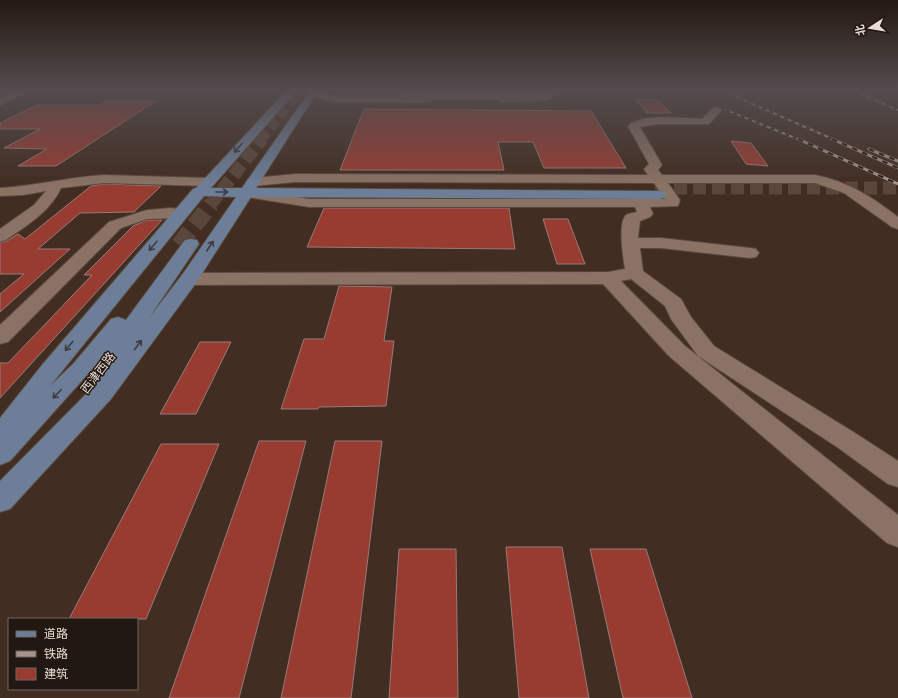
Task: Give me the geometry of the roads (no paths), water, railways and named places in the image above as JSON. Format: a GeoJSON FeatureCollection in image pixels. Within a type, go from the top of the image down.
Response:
{"type":"FeatureCollection","features":[{"type":"Feature","properties":{"kind":"main road"},"geometry":{"type":"LineString","coordinates":[[0,437],[50,370],[203,187],[263,122]]}},
{"type":"Feature","properties":{"kind":"main road","name":"西津西路"},"geometry":{"type":"LineString","coordinates":[[0,499],[102,393],[189,278],[249,187],[289,122]]}},
{"type":"Feature","properties":{"kind":"main road"},"geometry":{"type":"LineString","coordinates":[[203,187],[657,187]]}},
{"type":"Feature","properties":{"kind":"main road","name":"西津西路"},"geometry":{"type":"LineString","coordinates":[[0,454],[81,369],[185,244],[101,370],[0,499]]}},
{"type":"Feature","properties":{"kind":"street"},"geometry":{"type":"LineString","coordinates":[[249,187],[309,202],[673,203],[673,200],[657,187],[650,169],[656,165],[634,126],[637,123],[646,122],[705,122]]}},
{"type":"Feature","properties":{"kind":"street"},"geometry":{"type":"LineString","coordinates":[[0,192],[23,191],[104,179],[203,187]]}},
{"type":"Feature","properties":{"kind":"street"},"geometry":{"type":"LineString","coordinates":[[657,187],[820,180],[837,185],[857,196],[898,224]]}},
{"type":"Feature","properties":{"kind":"street"},"geometry":{"type":"LineString","coordinates":[[0,182],[44,183],[56,185]]}},
{"type":"Feature","properties":{"kind":"street"},"geometry":{"type":"LineString","coordinates":[[0,200],[24,196],[56,185]]}},
{"type":"Feature","properties":{"kind":"street"},"geometry":{"type":"LineString","coordinates":[[0,237],[37,210],[54,192],[56,185]]}},
{"type":"Feature","properties":{"kind":"street"},"geometry":{"type":"LineString","coordinates":[[641,202],[645,214],[632,218],[631,243],[634,273],[674,303],[682,319],[706,351],[846,440],[898,476]]}},
{"type":"Feature","properties":{"kind":"street"},"geometry":{"type":"LineString","coordinates":[[0,337],[115,225],[135,216],[156,212],[181,213]]}},
{"type":"Feature","properties":{"kind":"street"},"geometry":{"type":"LineString","coordinates":[[631,243],[661,243],[750,253]]}},
{"type":"Feature","properties":{"kind":"street"},"geometry":{"type":"LineString","coordinates":[[189,278],[608,278],[634,273]]}},
{"type":"Feature","properties":{"kind":"street"},"geometry":{"type":"LineString","coordinates":[[608,278],[677,352],[898,533]]}},
{"type":"Feature","properties":{"kind":"tunnel"},"geometry":{"type":"LineString","coordinates":[[261,140],[275,122]]}},
{"type":"Feature","properties":{"kind":"tunnel"},"geometry":{"type":"LineString","coordinates":[[210,205],[262,139]]}},
{"type":"Feature","properties":{"kind":"tunnel"},"geometry":{"type":"LineString","coordinates":[[655,188],[898,188]]}},
{"type":"Feature","properties":{"kind":"tunnel"},"geometry":{"type":"LineString","coordinates":[[179,245],[211,204]]}},
{"type":"Feature","properties":{"kind":"railway"},"geometry":{"type":"LineString","coordinates":[[755,122],[800,140]]}},
{"type":"Feature","properties":{"kind":"railway"},"geometry":{"type":"LineString","coordinates":[[793,122],[835,140]]}},
{"type":"Feature","properties":{"kind":"railway"},"geometry":{"type":"LineString","coordinates":[[798,139],[898,184]]}},
{"type":"Feature","properties":{"kind":"railway"},"geometry":{"type":"LineString","coordinates":[[832,139],[898,168]]}},
{"type":"Feature","properties":{"kind":"railway"},"geometry":{"type":"LineString","coordinates":[[869,149],[898,161]]}}]}
